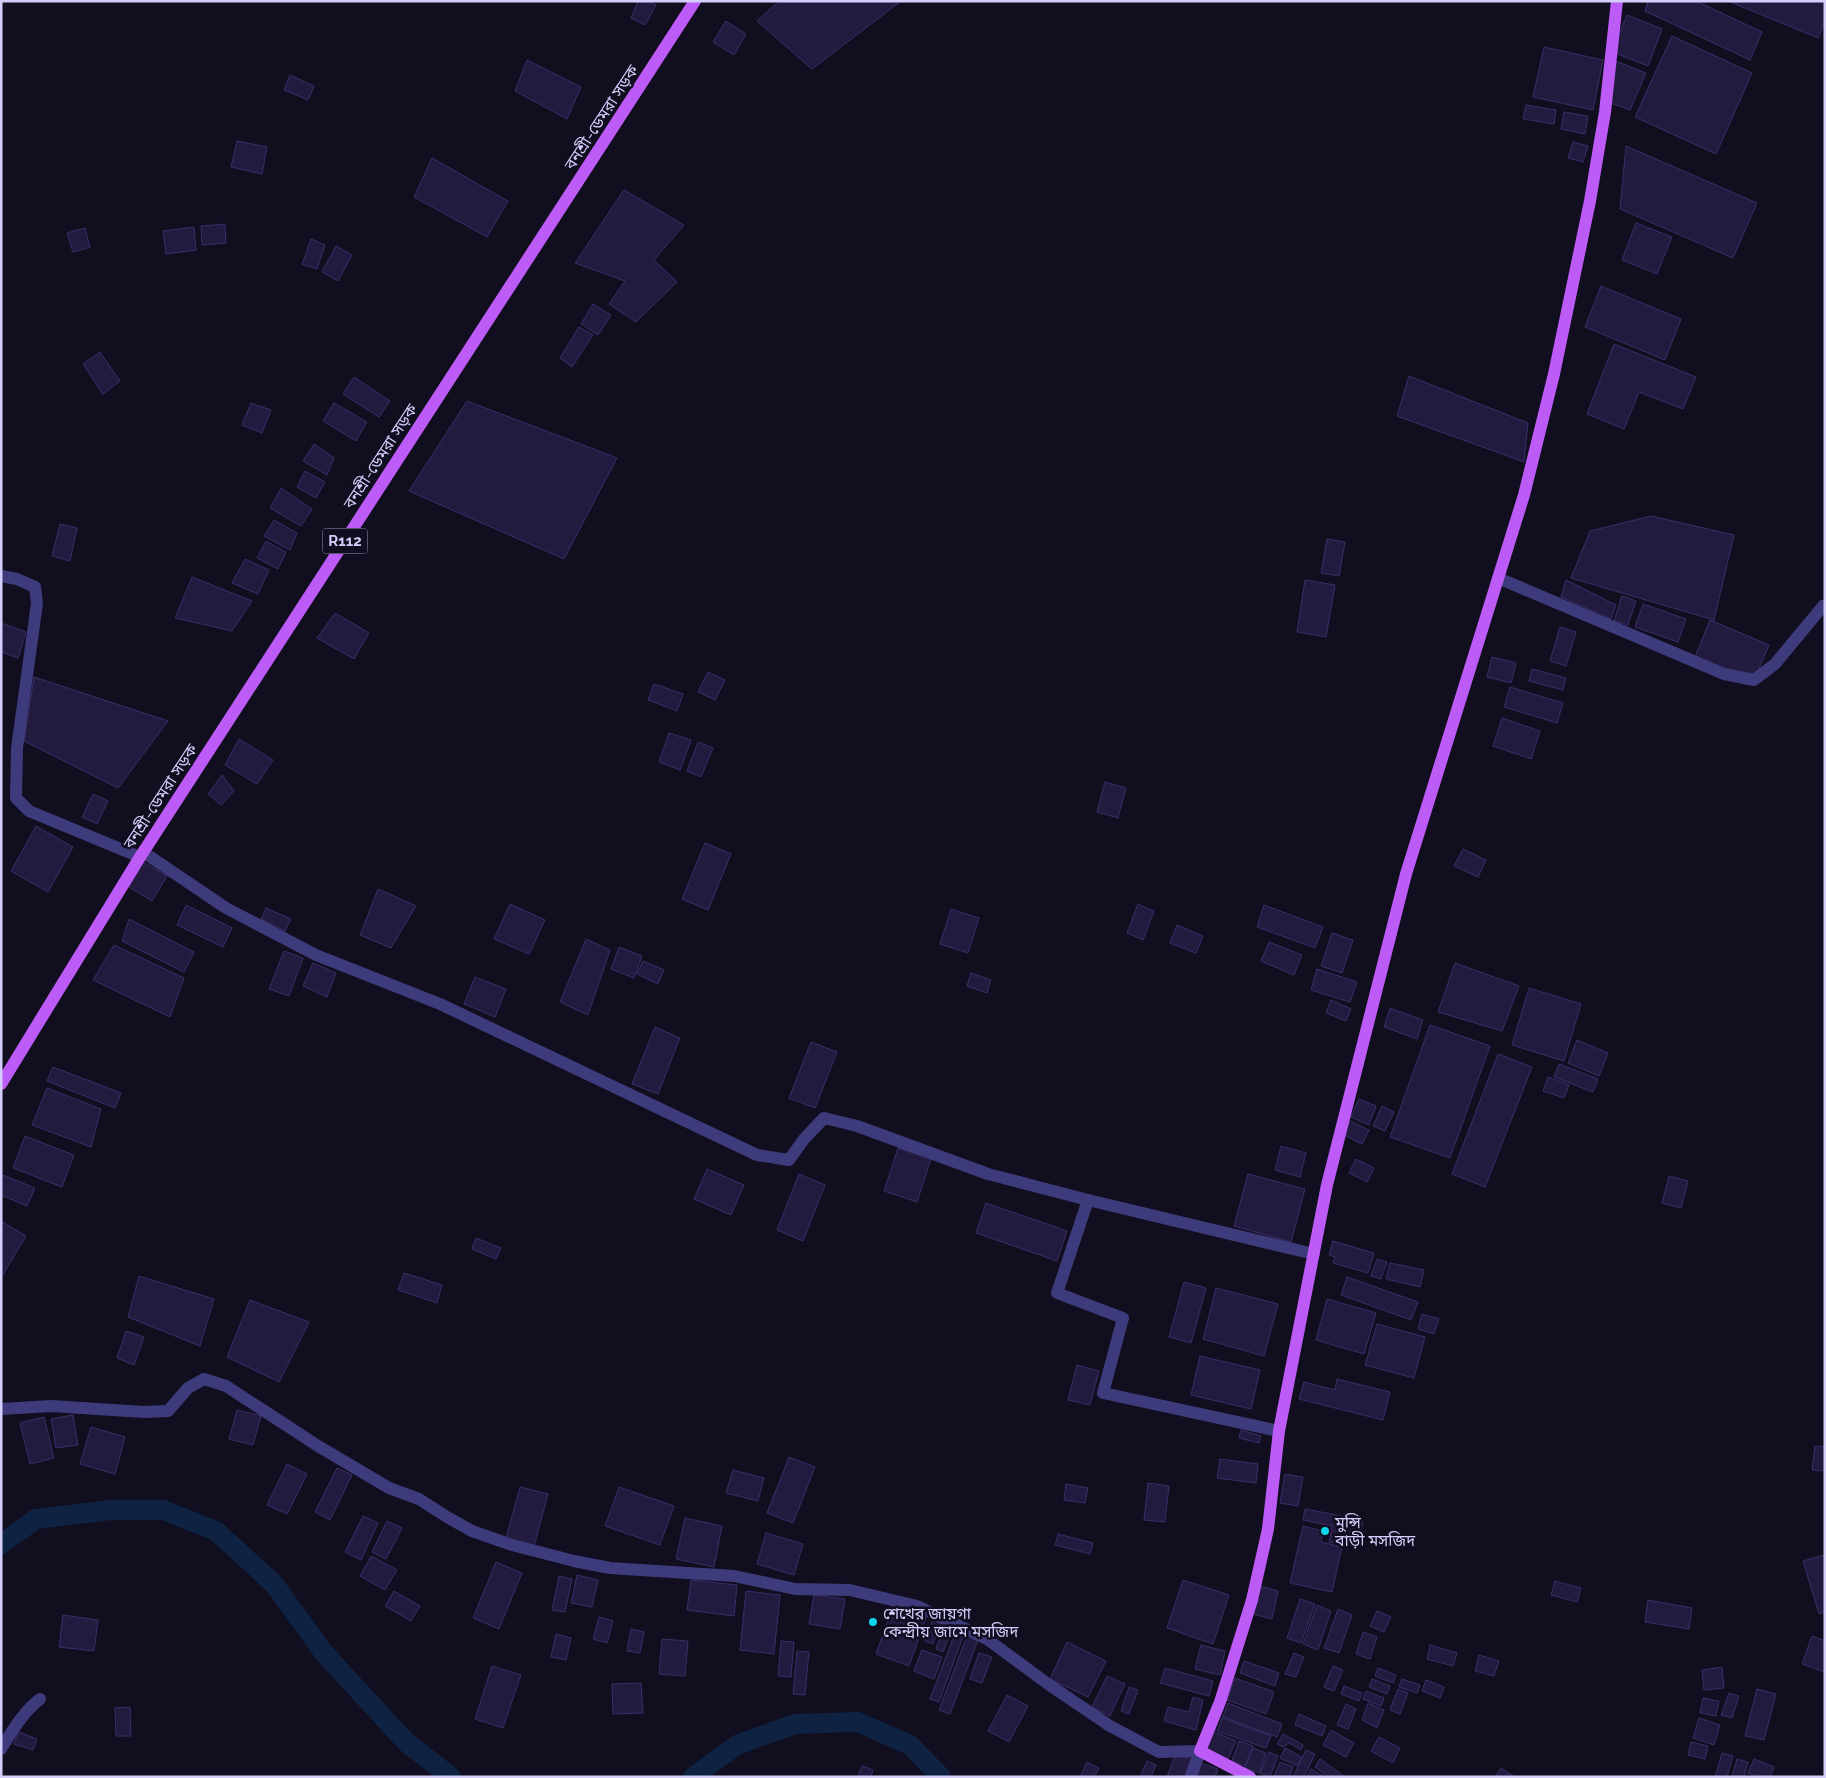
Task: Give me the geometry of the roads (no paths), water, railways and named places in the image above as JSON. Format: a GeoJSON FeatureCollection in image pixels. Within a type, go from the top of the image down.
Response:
{"type":"FeatureCollection","features":[{"type":"Feature","properties":{"kind":"main road","name":"বনশ্রী-ডেমরা সড়ক"},"geometry":{"type":"LineString","coordinates":[[1,1084],[141,854],[695,1]]}},
{"type":"Feature","properties":{"kind":"main road"},"geometry":{"type":"LineString","coordinates":[[1250,1777],[1200,1751],[1220,1702],[1252,1600],[1268,1529],[1279,1431],[1327,1185],[1406,874],[1524,495],[1554,374],[1576,272],[1605,112],[1617,1]]}},
{"type":"Feature","properties":{"kind":"street"},"geometry":{"type":"LineString","coordinates":[[1,576],[17,579],[35,588],[37,603],[17,748],[16,798],[29,811],[141,854],[226,908],[316,955],[440,1004],[757,1155],[789,1160],[804,1139],[824,1118],[858,1126],[988,1174],[1314,1254]]}},
{"type":"Feature","properties":{"kind":"street"},"geometry":{"type":"LineString","coordinates":[[1498,578],[1724,674],[1754,680],[1775,664],[1823,606],[1825,607]]}},
{"type":"Feature","properties":{"kind":"street"},"geometry":{"type":"LineString","coordinates":[[1088,1200],[1057,1293],[1123,1318],[1103,1393],[1279,1431]]}},
{"type":"Feature","properties":{"kind":"street"},"geometry":{"type":"LineString","coordinates":[[1,1409],[51,1406],[144,1412],[168,1411],[188,1388],[204,1379],[226,1386],[318,1446],[389,1488],[420,1499],[472,1531],[512,1545],[610,1568],[734,1576],[795,1589],[850,1590],[917,1606],[987,1639],[1048,1684],[1110,1726],[1159,1752],[1200,1751],[1191,1777]]}},
{"type":"Feature","properties":{"kind":"street"},"geometry":{"type":"LineString","coordinates":[[1,1749],[32,1705],[40,1699]]}},
{"type":"Feature","properties":{"kind":"waterway"},"geometry":{"type":"LineString","coordinates":[[1,1544],[36,1519],[111,1510],[163,1510],[216,1531],[274,1584],[324,1653],[406,1742],[451,1777]]}},
{"type":"Feature","properties":{"kind":"waterway"},"geometry":{"type":"LineString","coordinates":[[693,1777],[737,1745],[795,1724],[858,1722],[910,1745],[941,1777]]}},
{"type":"Feature","properties":{"kind":"place","name":"মুন্সি বাড়ী মসজিদ"},"geometry":{"type":"Point","coordinates":[1325,1531]}},
{"type":"Feature","properties":{"kind":"place","name":"শেখের জায়গা কেন্দ্রীয় জামে মসজিদ"},"geometry":{"type":"Point","coordinates":[873,1622]}}]}
